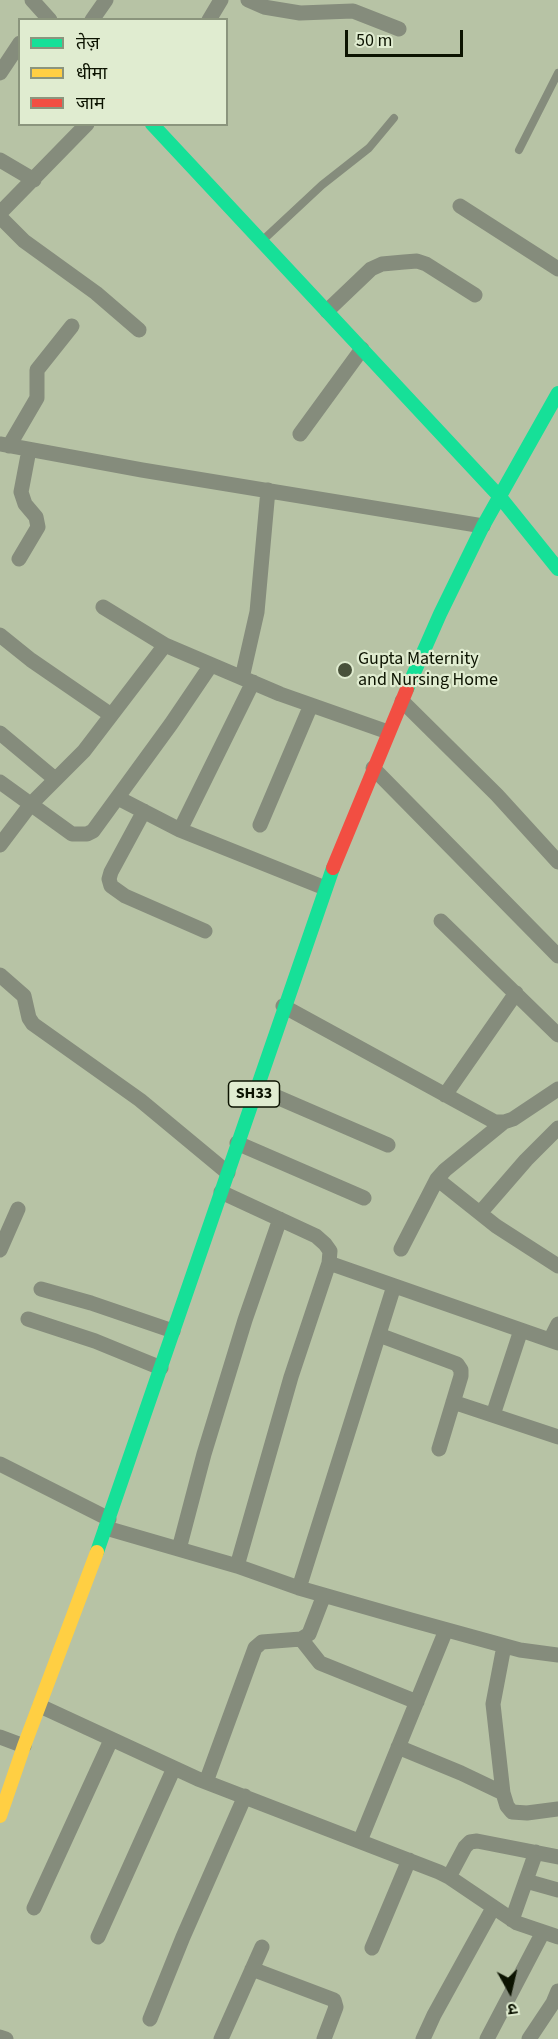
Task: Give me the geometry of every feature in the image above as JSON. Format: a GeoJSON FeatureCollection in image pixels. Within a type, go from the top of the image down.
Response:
{"type":"FeatureCollection","features":[{"type":"Feature","properties":{"kind":"main road"},"geometry":{"type":"LineString","coordinates":[[154,126],[500,497],[558,569]]}},
{"type":"Feature","properties":{"kind":"main road","name":"SH33"},"geometry":{"type":"LineString","coordinates":[[0,1816],[108,1523],[325,888],[388,732],[483,526],[558,393]]}},
{"type":"Feature","properties":{"kind":"street"},"geometry":{"type":"LineString","coordinates":[[32,0],[48,18]]}},
{"type":"Feature","properties":{"kind":"street"},"geometry":{"type":"LineString","coordinates":[[93,18],[106,0]]}},
{"type":"Feature","properties":{"kind":"street"},"geometry":{"type":"LineString","coordinates":[[210,18],[221,0]]}},
{"type":"Feature","properties":{"kind":"street"},"geometry":{"type":"LineString","coordinates":[[248,0],[264,7],[300,13],[353,11],[399,29]]}},
{"type":"Feature","properties":{"kind":"street"},"geometry":{"type":"LineString","coordinates":[[0,73],[18,46]]}},
{"type":"Feature","properties":{"kind":"street"},"geometry":{"type":"LineString","coordinates":[[85,126],[0,215],[24,241],[96,293],[139,330]]}},
{"type":"Feature","properties":{"kind":"street"},"geometry":{"type":"LineString","coordinates":[[0,160],[34,180]]}},
{"type":"Feature","properties":{"kind":"street"},"geometry":{"type":"LineString","coordinates":[[460,206],[558,269]]}},
{"type":"Feature","properties":{"kind":"street"},"geometry":{"type":"LineString","coordinates":[[327,311],[371,268],[381,264],[417,261],[426,264],[475,295]]}},
{"type":"Feature","properties":{"kind":"street"},"geometry":{"type":"LineString","coordinates":[[72,326],[38,370],[37,398],[4,445],[483,526]]}},
{"type":"Feature","properties":{"kind":"street"},"geometry":{"type":"LineString","coordinates":[[300,434],[362,349]]}},
{"type":"Feature","properties":{"kind":"street"},"geometry":{"type":"LineString","coordinates":[[19,559],[38,527],[36,517],[25,504],[21,492],[29,450]]}},
{"type":"Feature","properties":{"kind":"street"},"geometry":{"type":"LineString","coordinates":[[180,830],[248,680],[257,612],[268,490]]}},
{"type":"Feature","properties":{"kind":"street"},"geometry":{"type":"LineString","coordinates":[[103,607],[165,645],[311,705],[388,732]]}},
{"type":"Feature","properties":{"kind":"street"},"geometry":{"type":"LineString","coordinates":[[0,634],[31,660],[111,715]]}},
{"type":"Feature","properties":{"kind":"street"},"geometry":{"type":"LineString","coordinates":[[0,845],[30,804],[84,751],[165,645]]}},
{"type":"Feature","properties":{"kind":"street"},"geometry":{"type":"LineString","coordinates":[[0,782],[72,834],[79,835],[93,831],[211,664]]}},
{"type":"Feature","properties":{"kind":"street"},"geometry":{"type":"LineString","coordinates":[[402,701],[497,795],[558,862]]}},
{"type":"Feature","properties":{"kind":"street"},"geometry":{"type":"LineString","coordinates":[[260,825],[311,705]]}},
{"type":"Feature","properties":{"kind":"street"},"geometry":{"type":"LineString","coordinates":[[0,733],[55,779]]}},
{"type":"Feature","properties":{"kind":"street"},"geometry":{"type":"LineString","coordinates":[[373,768],[558,956]]}},
{"type":"Feature","properties":{"kind":"street"},"geometry":{"type":"LineString","coordinates":[[118,798],[180,830],[325,888]]}},
{"type":"Feature","properties":{"kind":"street"},"geometry":{"type":"LineString","coordinates":[[144,811],[111,872],[109,879],[111,886],[125,896],[206,931]]}},
{"type":"Feature","properties":{"kind":"street"},"geometry":{"type":"LineString","coordinates":[[441,921],[558,1035]]}},
{"type":"Feature","properties":{"kind":"street"},"geometry":{"type":"LineString","coordinates":[[1,977],[24,996],[29,1018],[33,1024],[140,1100],[228,1173]]}},
{"type":"Feature","properties":{"kind":"street"},"geometry":{"type":"LineString","coordinates":[[445,1095],[516,993]]}},
{"type":"Feature","properties":{"kind":"street"},"geometry":{"type":"LineString","coordinates":[[284,1006],[495,1122],[513,1119],[558,1089]]}},
{"type":"Feature","properties":{"kind":"street"},"geometry":{"type":"LineString","coordinates":[[256,1088],[388,1145]]}},
{"type":"Feature","properties":{"kind":"street"},"geometry":{"type":"LineString","coordinates":[[401,1249],[436,1179],[504,1122]]}},
{"type":"Feature","properties":{"kind":"street"},"geometry":{"type":"LineString","coordinates":[[480,1213],[526,1160],[558,1128]]}},
{"type":"Feature","properties":{"kind":"street"},"geometry":{"type":"LineString","coordinates":[[237,1143],[364,1198]]}},
{"type":"Feature","properties":{"kind":"street"},"geometry":{"type":"LineString","coordinates":[[436,1179],[480,1213],[558,1266]]}},
{"type":"Feature","properties":{"kind":"street"},"geometry":{"type":"LineString","coordinates":[[221,1192],[316,1236],[330,1251],[329,1263],[291,1377],[237,1566]]}},
{"type":"Feature","properties":{"kind":"street"},"geometry":{"type":"LineString","coordinates":[[0,1250],[18,1209]]}},
{"type":"Feature","properties":{"kind":"street"},"geometry":{"type":"LineString","coordinates":[[179,1549],[214,1420],[280,1219]]}},
{"type":"Feature","properties":{"kind":"street"},"geometry":{"type":"LineString","coordinates":[[329,1263],[554,1341],[558,1324]]}},
{"type":"Feature","properties":{"kind":"street"},"geometry":{"type":"LineString","coordinates":[[300,1588],[394,1286]]}},
{"type":"Feature","properties":{"kind":"street"},"geometry":{"type":"LineString","coordinates":[[41,1289],[173,1331]]}},
{"type":"Feature","properties":{"kind":"street"},"geometry":{"type":"LineString","coordinates":[[28,1318],[95,1341],[161,1368]]}},
{"type":"Feature","properties":{"kind":"street"},"geometry":{"type":"LineString","coordinates":[[493,1415],[521,1330]]}},
{"type":"Feature","properties":{"kind":"street"},"geometry":{"type":"LineString","coordinates":[[379,1335],[457,1364],[461,1370],[439,1449]]}},
{"type":"Feature","properties":{"kind":"street"},"geometry":{"type":"LineString","coordinates":[[453,1402],[558,1437]]}},
{"type":"Feature","properties":{"kind":"street"},"geometry":{"type":"LineString","coordinates":[[0,1464],[108,1523],[179,1549],[300,1588],[446,1630],[504,1646],[558,1655]]}},
{"type":"Feature","properties":{"kind":"street"},"geometry":{"type":"LineString","coordinates":[[206,1782],[255,1648],[262,1642],[301,1639],[309,1634],[324,1595]]}},
{"type":"Feature","properties":{"kind":"street"},"geometry":{"type":"LineString","coordinates":[[360,1841],[446,1630]]}},
{"type":"Feature","properties":{"kind":"street"},"geometry":{"type":"LineString","coordinates":[[301,1639],[320,1663],[417,1701]]}},
{"type":"Feature","properties":{"kind":"street"},"geometry":{"type":"LineString","coordinates":[[504,1646],[493,1704],[502,1793],[512,1812],[527,1813],[558,1809]]}},
{"type":"Feature","properties":{"kind":"street"},"geometry":{"type":"LineString","coordinates":[[40,1706],[206,1782],[449,1877],[512,1920],[550,1935],[487,2039]]}},
{"type":"Feature","properties":{"kind":"street"},"geometry":{"type":"LineString","coordinates":[[0,1737],[24,1746]]}},
{"type":"Feature","properties":{"kind":"street"},"geometry":{"type":"LineString","coordinates":[[34,1908],[111,1740]]}},
{"type":"Feature","properties":{"kind":"street"},"geometry":{"type":"LineString","coordinates":[[398,1747],[502,1793]]}},
{"type":"Feature","properties":{"kind":"street"},"geometry":{"type":"LineString","coordinates":[[98,1937],[174,1768]]}},
{"type":"Feature","properties":{"kind":"street"},"geometry":{"type":"LineString","coordinates":[[150,2019],[244,1797]]}},
{"type":"Feature","properties":{"kind":"street"},"geometry":{"type":"LineString","coordinates":[[449,1877],[470,1842],[477,1841],[536,1851],[558,1857]]}},
{"type":"Feature","properties":{"kind":"street"},"geometry":{"type":"LineString","coordinates":[[512,1920],[536,1851]]}},
{"type":"Feature","properties":{"kind":"street"},"geometry":{"type":"LineString","coordinates":[[372,1948],[409,1860]]}},
{"type":"Feature","properties":{"kind":"street"},"geometry":{"type":"LineString","coordinates":[[526,1881],[558,1890]]}},
{"type":"Feature","properties":{"kind":"street"},"geometry":{"type":"LineString","coordinates":[[423,2039],[493,1908]]}},
{"type":"Feature","properties":{"kind":"street"},"geometry":{"type":"LineString","coordinates":[[221,2039],[262,1947]]}},
{"type":"Feature","properties":{"kind":"street"},"geometry":{"type":"LineString","coordinates":[[252,1969],[334,2001],[336,2007],[324,2039]]}},
{"type":"Feature","properties":{"kind":"street"},"geometry":{"type":"LineString","coordinates":[[530,2039],[558,1991]]}},
{"type":"Feature","properties":{"kind":"street"},"geometry":{"type":"LineString","coordinates":[[0,2037],[6,2039]]}},
{"type":"Feature","properties":{"kind":"lane"},"geometry":{"type":"LineString","coordinates":[[519,150],[558,73]]}},
{"type":"Feature","properties":{"kind":"lane"},"geometry":{"type":"LineString","coordinates":[[262,242],[322,185],[369,148],[394,118]]}},
{"type":"Feature","properties":{"kind":"traffic: fast"},"geometry":{"type":"LineString","coordinates":[[154,126],[500,497],[558,569]]}},
{"type":"Feature","properties":{"kind":"traffic: fast"},"geometry":{"type":"LineString","coordinates":[[407,689],[483,526],[558,393]]}},
{"type":"Feature","properties":{"kind":"traffic: fast"},"geometry":{"type":"LineString","coordinates":[[97,1552],[333,868]]}},
{"type":"Feature","properties":{"kind":"traffic: slow"},"geometry":{"type":"LineString","coordinates":[[0,1816],[97,1552]]}},
{"type":"Feature","properties":{"kind":"traffic: jam"},"geometry":{"type":"LineString","coordinates":[[333,868],[407,689]]}},
{"type":"Feature","properties":{"kind":"place","name":"Gupta Maternity and Nursing Home"},"geometry":{"type":"Point","coordinates":[345,670]}}]}
